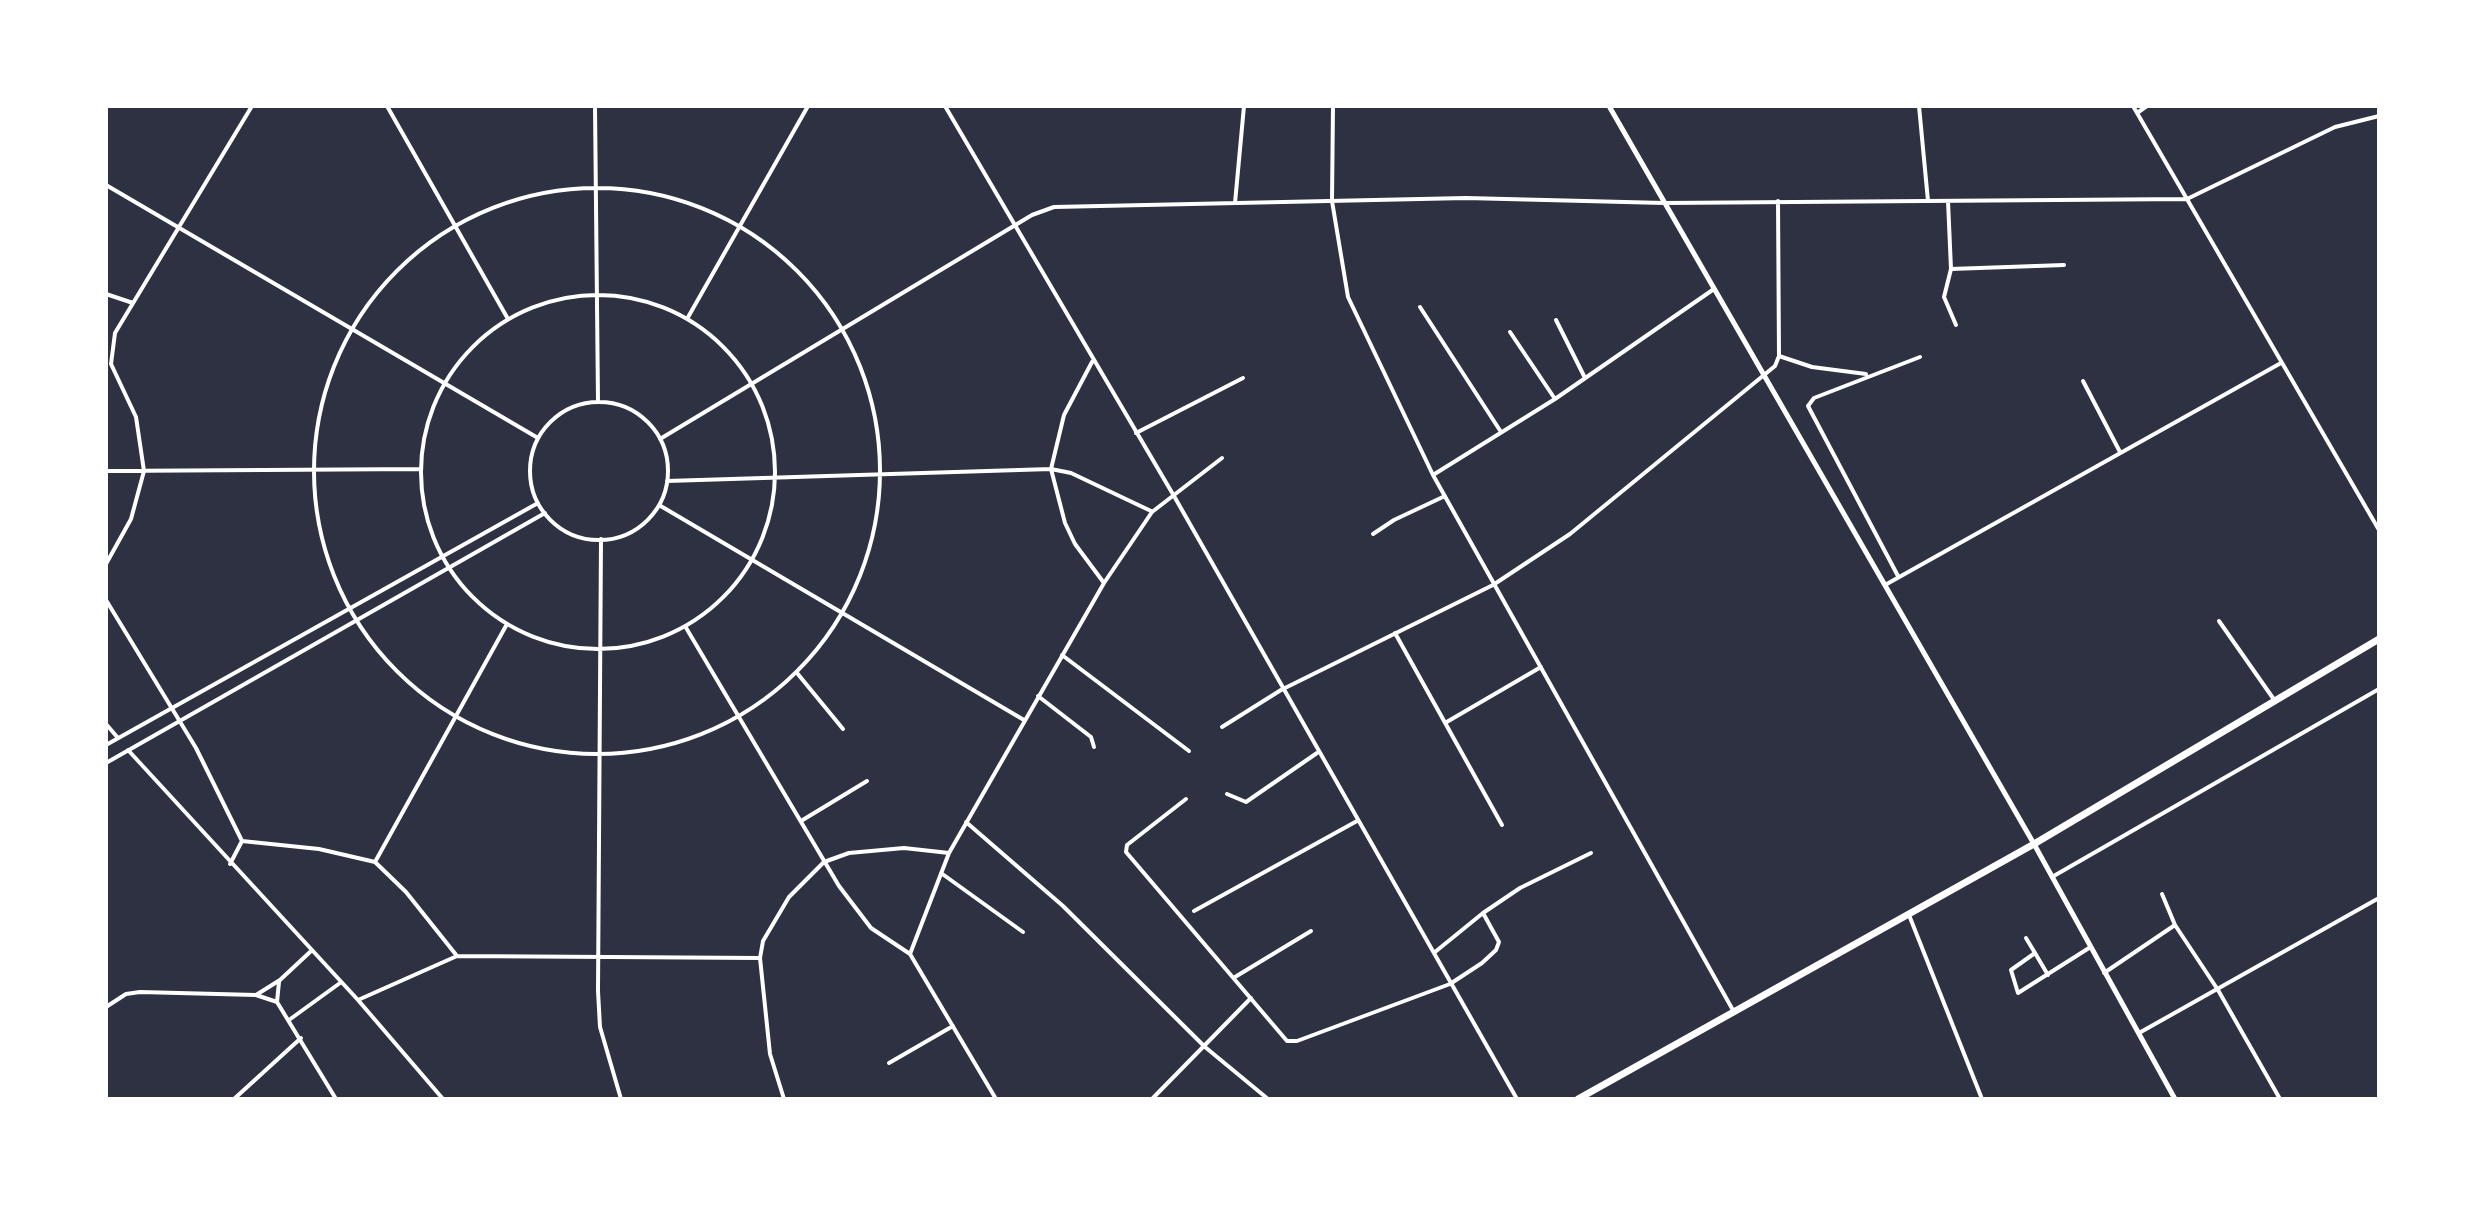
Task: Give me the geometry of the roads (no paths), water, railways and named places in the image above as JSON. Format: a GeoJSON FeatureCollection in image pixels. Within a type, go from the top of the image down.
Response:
{"type":"FeatureCollection","features":[{"type":"Feature","properties":{"kind":"main road"},"geometry":{"type":"LineString","coordinates":[[1578,1099],[2034,844],[2379,639]]}},
{"type":"Feature","properties":{"kind":"street"},"geometry":{"type":"LineString","coordinates":[[106,564],[131,519],[144,471],[136,417],[110,356],[115,333],[252,106]]}},
{"type":"Feature","properties":{"kind":"street"},"geometry":{"type":"LineString","coordinates":[[387,106],[508,319]]}},
{"type":"Feature","properties":{"kind":"street"},"geometry":{"type":"LineString","coordinates":[[595,106],[598,402]]}},
{"type":"Feature","properties":{"kind":"street"},"geometry":{"type":"LineString","coordinates":[[687,319],[808,106]]}},
{"type":"Feature","properties":{"kind":"street"},"geometry":{"type":"LineString","coordinates":[[945,106],[1092,362],[1174,496],[1281,690],[1435,952],[1450,984],[1517,1099]]}},
{"type":"Feature","properties":{"kind":"street"},"geometry":{"type":"LineString","coordinates":[[1235,203],[1244,106]]}},
{"type":"Feature","properties":{"kind":"street"},"geometry":{"type":"LineString","coordinates":[[1333,106],[1332,201],[1348,297],[1433,475],[1734,1012]]}},
{"type":"Feature","properties":{"kind":"street"},"geometry":{"type":"LineString","coordinates":[[1609,106],[2034,844],[2175,1099]]}},
{"type":"Feature","properties":{"kind":"street"},"geometry":{"type":"LineString","coordinates":[[1919,106],[1928,201]]}},
{"type":"Feature","properties":{"kind":"street"},"geometry":{"type":"LineString","coordinates":[[2133,106],[2379,530]]}},
{"type":"Feature","properties":{"kind":"street"},"geometry":{"type":"LineString","coordinates":[[2137,113],[2147,106]]}},
{"type":"Feature","properties":{"kind":"street"},"geometry":{"type":"LineString","coordinates":[[660,439],[1041,210],[1054,207],[1466,198],[1664,203],[2187,199],[2335,127],[2379,116]]}},
{"type":"Feature","properties":{"kind":"street"},"geometry":{"type":"LineString","coordinates":[[106,185],[538,438]]}},
{"type":"Feature","properties":{"kind":"street"},"geometry":{"type":"LineString","coordinates":[[595,188],[661,196],[702,208],[740,227],[798,271],[843,329],[872,398],[882,472],[875,535],[862,575],[843,613],[797,673],[741,715],[673,744],[600,754],[524,744],[456,716],[399,673],[348,608],[320,534],[313,469],[316,428],[326,387],[352,329],[396,272],[455,227],[514,201],[595,188]]}},
{"type":"Feature","properties":{"kind":"street"},"geometry":{"type":"LineString","coordinates":[[1222,727],[1281,690],[1493,585],[1570,534],[1765,376],[1775,366],[1779,356],[1778,201]]}},
{"type":"Feature","properties":{"kind":"street"},"geometry":{"type":"LineString","coordinates":[[1948,201],[1951,269],[1944,297],[1956,325]]}},
{"type":"Feature","properties":{"kind":"street"},"geometry":{"type":"LineString","coordinates":[[1951,269],[2064,265]]}},
{"type":"Feature","properties":{"kind":"street"},"geometry":{"type":"LineString","coordinates":[[1433,475],[1555,399],[1714,289]]}},
{"type":"Feature","properties":{"kind":"street"},"geometry":{"type":"LineString","coordinates":[[106,294],[133,303]]}},
{"type":"Feature","properties":{"kind":"street"},"geometry":{"type":"LineString","coordinates":[[595,295],[641,300],[687,319],[731,354],[751,384],[768,419],[776,476],[769,519],[752,560],[723,598],[685,626],[643,643],[599,649],[551,643],[507,624],[474,600],[441,556],[427,521],[420,469],[426,423],[445,381],[473,346],[508,319],[551,301],[595,295]]}},
{"type":"Feature","properties":{"kind":"street"},"geometry":{"type":"LineString","coordinates":[[1420,307],[1501,432]]}},
{"type":"Feature","properties":{"kind":"street"},"geometry":{"type":"LineString","coordinates":[[1556,320],[1585,378]]}},
{"type":"Feature","properties":{"kind":"street"},"geometry":{"type":"LineString","coordinates":[[1510,332],[1555,399]]}},
{"type":"Feature","properties":{"kind":"street"},"geometry":{"type":"LineString","coordinates":[[1779,356],[1812,367],[1869,374]]}},
{"type":"Feature","properties":{"kind":"street"},"geometry":{"type":"LineString","coordinates":[[1899,577],[1808,406],[1814,398],[1869,374],[1892,370],[1920,357]]}},
{"type":"Feature","properties":{"kind":"street"},"geometry":{"type":"LineString","coordinates":[[1092,362],[1064,415],[1051,469],[1065,523],[1075,544],[1104,583]]}},
{"type":"Feature","properties":{"kind":"street"},"geometry":{"type":"LineString","coordinates":[[1885,585],[2281,363]]}},
{"type":"Feature","properties":{"kind":"street"},"geometry":{"type":"LineString","coordinates":[[1136,433],[1243,378]]}},
{"type":"Feature","properties":{"kind":"street"},"geometry":{"type":"LineString","coordinates":[[2083,381],[2120,452]]}},
{"type":"Feature","properties":{"kind":"street"},"geometry":{"type":"LineString","coordinates":[[598,402],[631,411],[651,427],[660,439],[667,459],[667,481],[659,505],[634,530],[601,539],[564,530],[545,513],[538,503],[530,470],[538,438],[563,412],[598,402]]}},
{"type":"Feature","properties":{"kind":"street"},"geometry":{"type":"LineString","coordinates":[[910,954],[949,853],[1104,583],[1152,512],[1222,458]]}},
{"type":"Feature","properties":{"kind":"street"},"geometry":{"type":"LineString","coordinates":[[106,471],[420,469]]}},
{"type":"Feature","properties":{"kind":"street"},"geometry":{"type":"LineString","coordinates":[[667,481],[1051,469],[1071,473],[1152,512]]}},
{"type":"Feature","properties":{"kind":"street"},"geometry":{"type":"LineString","coordinates":[[1373,534],[1445,496]]}},
{"type":"Feature","properties":{"kind":"street"},"geometry":{"type":"LineString","coordinates":[[106,745],[538,503]]}},
{"type":"Feature","properties":{"kind":"street"},"geometry":{"type":"LineString","coordinates":[[659,505],[1024,720]]}},
{"type":"Feature","properties":{"kind":"street"},"geometry":{"type":"LineString","coordinates":[[106,763],[545,513]]}},
{"type":"Feature","properties":{"kind":"street"},"geometry":{"type":"LineString","coordinates":[[601,539],[600,1027],[621,1099]]}},
{"type":"Feature","properties":{"kind":"street"},"geometry":{"type":"LineString","coordinates":[[106,600],[180,720],[242,841]]}},
{"type":"Feature","properties":{"kind":"street"},"geometry":{"type":"LineString","coordinates":[[2219,621],[2276,702]]}},
{"type":"Feature","properties":{"kind":"street"},"geometry":{"type":"LineString","coordinates":[[375,862],[507,624]]}},
{"type":"Feature","properties":{"kind":"street"},"geometry":{"type":"LineString","coordinates":[[685,626],[741,715],[824,862],[871,928],[910,954],[996,1099]]}},
{"type":"Feature","properties":{"kind":"street"},"geometry":{"type":"LineString","coordinates":[[1395,633],[1502,825]]}},
{"type":"Feature","properties":{"kind":"street"},"geometry":{"type":"LineString","coordinates":[[1062,655],[1189,751]]}},
{"type":"Feature","properties":{"kind":"street"},"geometry":{"type":"LineString","coordinates":[[1445,723],[1541,667]]}},
{"type":"Feature","properties":{"kind":"street"},"geometry":{"type":"LineString","coordinates":[[797,673],[843,729]]}},
{"type":"Feature","properties":{"kind":"street"},"geometry":{"type":"LineString","coordinates":[[2052,877],[2379,689]]}},
{"type":"Feature","properties":{"kind":"street"},"geometry":{"type":"LineString","coordinates":[[1038,696],[1091,737],[1094,747]]}},
{"type":"Feature","properties":{"kind":"street"},"geometry":{"type":"LineString","coordinates":[[106,724],[118,738]]}},
{"type":"Feature","properties":{"kind":"street"},"geometry":{"type":"LineString","coordinates":[[128,750],[310,952],[358,1000],[443,1099]]}},
{"type":"Feature","properties":{"kind":"street"},"geometry":{"type":"LineString","coordinates":[[1227,794],[1246,802],[1317,753]]}},
{"type":"Feature","properties":{"kind":"street"},"geometry":{"type":"LineString","coordinates":[[801,821],[867,781]]}},
{"type":"Feature","properties":{"kind":"street"},"geometry":{"type":"LineString","coordinates":[[1186,799],[1127,845],[1126,852],[1287,1041],[1297,1041],[1450,984],[1482,963],[1499,946],[1483,913]]}},
{"type":"Feature","properties":{"kind":"street"},"geometry":{"type":"LineString","coordinates":[[1194,911],[1357,821]]}},
{"type":"Feature","properties":{"kind":"street"},"geometry":{"type":"LineString","coordinates":[[966,822],[1063,906],[1205,1047],[1268,1099]]}},
{"type":"Feature","properties":{"kind":"street"},"geometry":{"type":"LineString","coordinates":[[242,841],[319,849],[375,862],[406,892],[457,956]]}},
{"type":"Feature","properties":{"kind":"street"},"geometry":{"type":"LineString","coordinates":[[230,864],[242,841]]}},
{"type":"Feature","properties":{"kind":"street"},"geometry":{"type":"LineString","coordinates":[[784,1099],[770,1054],[760,958],[763,941],[781,909],[824,862],[849,853],[904,848],[949,853]]}},
{"type":"Feature","properties":{"kind":"street"},"geometry":{"type":"LineString","coordinates":[[1435,952],[1520,888],[1591,853]]}},
{"type":"Feature","properties":{"kind":"street"},"geometry":{"type":"LineString","coordinates":[[941,873],[1023,932]]}},
{"type":"Feature","properties":{"kind":"street"},"geometry":{"type":"LineString","coordinates":[[2162,894],[2175,925],[2218,990],[2280,1099]]}},
{"type":"Feature","properties":{"kind":"street"},"geometry":{"type":"LineString","coordinates":[[2137,1034],[2379,899]]}},
{"type":"Feature","properties":{"kind":"street"},"geometry":{"type":"LineString","coordinates":[[1909,914],[1982,1099]]}},
{"type":"Feature","properties":{"kind":"street"},"geometry":{"type":"LineString","coordinates":[[2104,973],[2175,925]]}},
{"type":"Feature","properties":{"kind":"street"},"geometry":{"type":"LineString","coordinates":[[1235,977],[1311,931]]}},
{"type":"Feature","properties":{"kind":"street"},"geometry":{"type":"LineString","coordinates":[[2026,938],[2048,975]]}},
{"type":"Feature","properties":{"kind":"street"},"geometry":{"type":"LineString","coordinates":[[2035,953],[2011,970],[2016,991],[2021,993],[2089,948]]}},
{"type":"Feature","properties":{"kind":"street"},"geometry":{"type":"LineString","coordinates":[[256,995],[280,980],[310,952]]}},
{"type":"Feature","properties":{"kind":"street"},"geometry":{"type":"LineString","coordinates":[[358,1000],[457,956],[760,958]]}},
{"type":"Feature","properties":{"kind":"street"},"geometry":{"type":"LineString","coordinates":[[277,1002],[280,980]]}},
{"type":"Feature","properties":{"kind":"street"},"geometry":{"type":"LineString","coordinates":[[289,1020],[340,983]]}},
{"type":"Feature","properties":{"kind":"street"},"geometry":{"type":"LineString","coordinates":[[106,1007],[126,994],[140,992],[256,995],[277,1002],[336,1099]]}},
{"type":"Feature","properties":{"kind":"street"},"geometry":{"type":"LineString","coordinates":[[1152,1099],[1251,998]]}},
{"type":"Feature","properties":{"kind":"street"},"geometry":{"type":"LineString","coordinates":[[889,1063],[953,1026]]}},
{"type":"Feature","properties":{"kind":"street"},"geometry":{"type":"LineString","coordinates":[[234,1099],[301,1038]]}}]}
